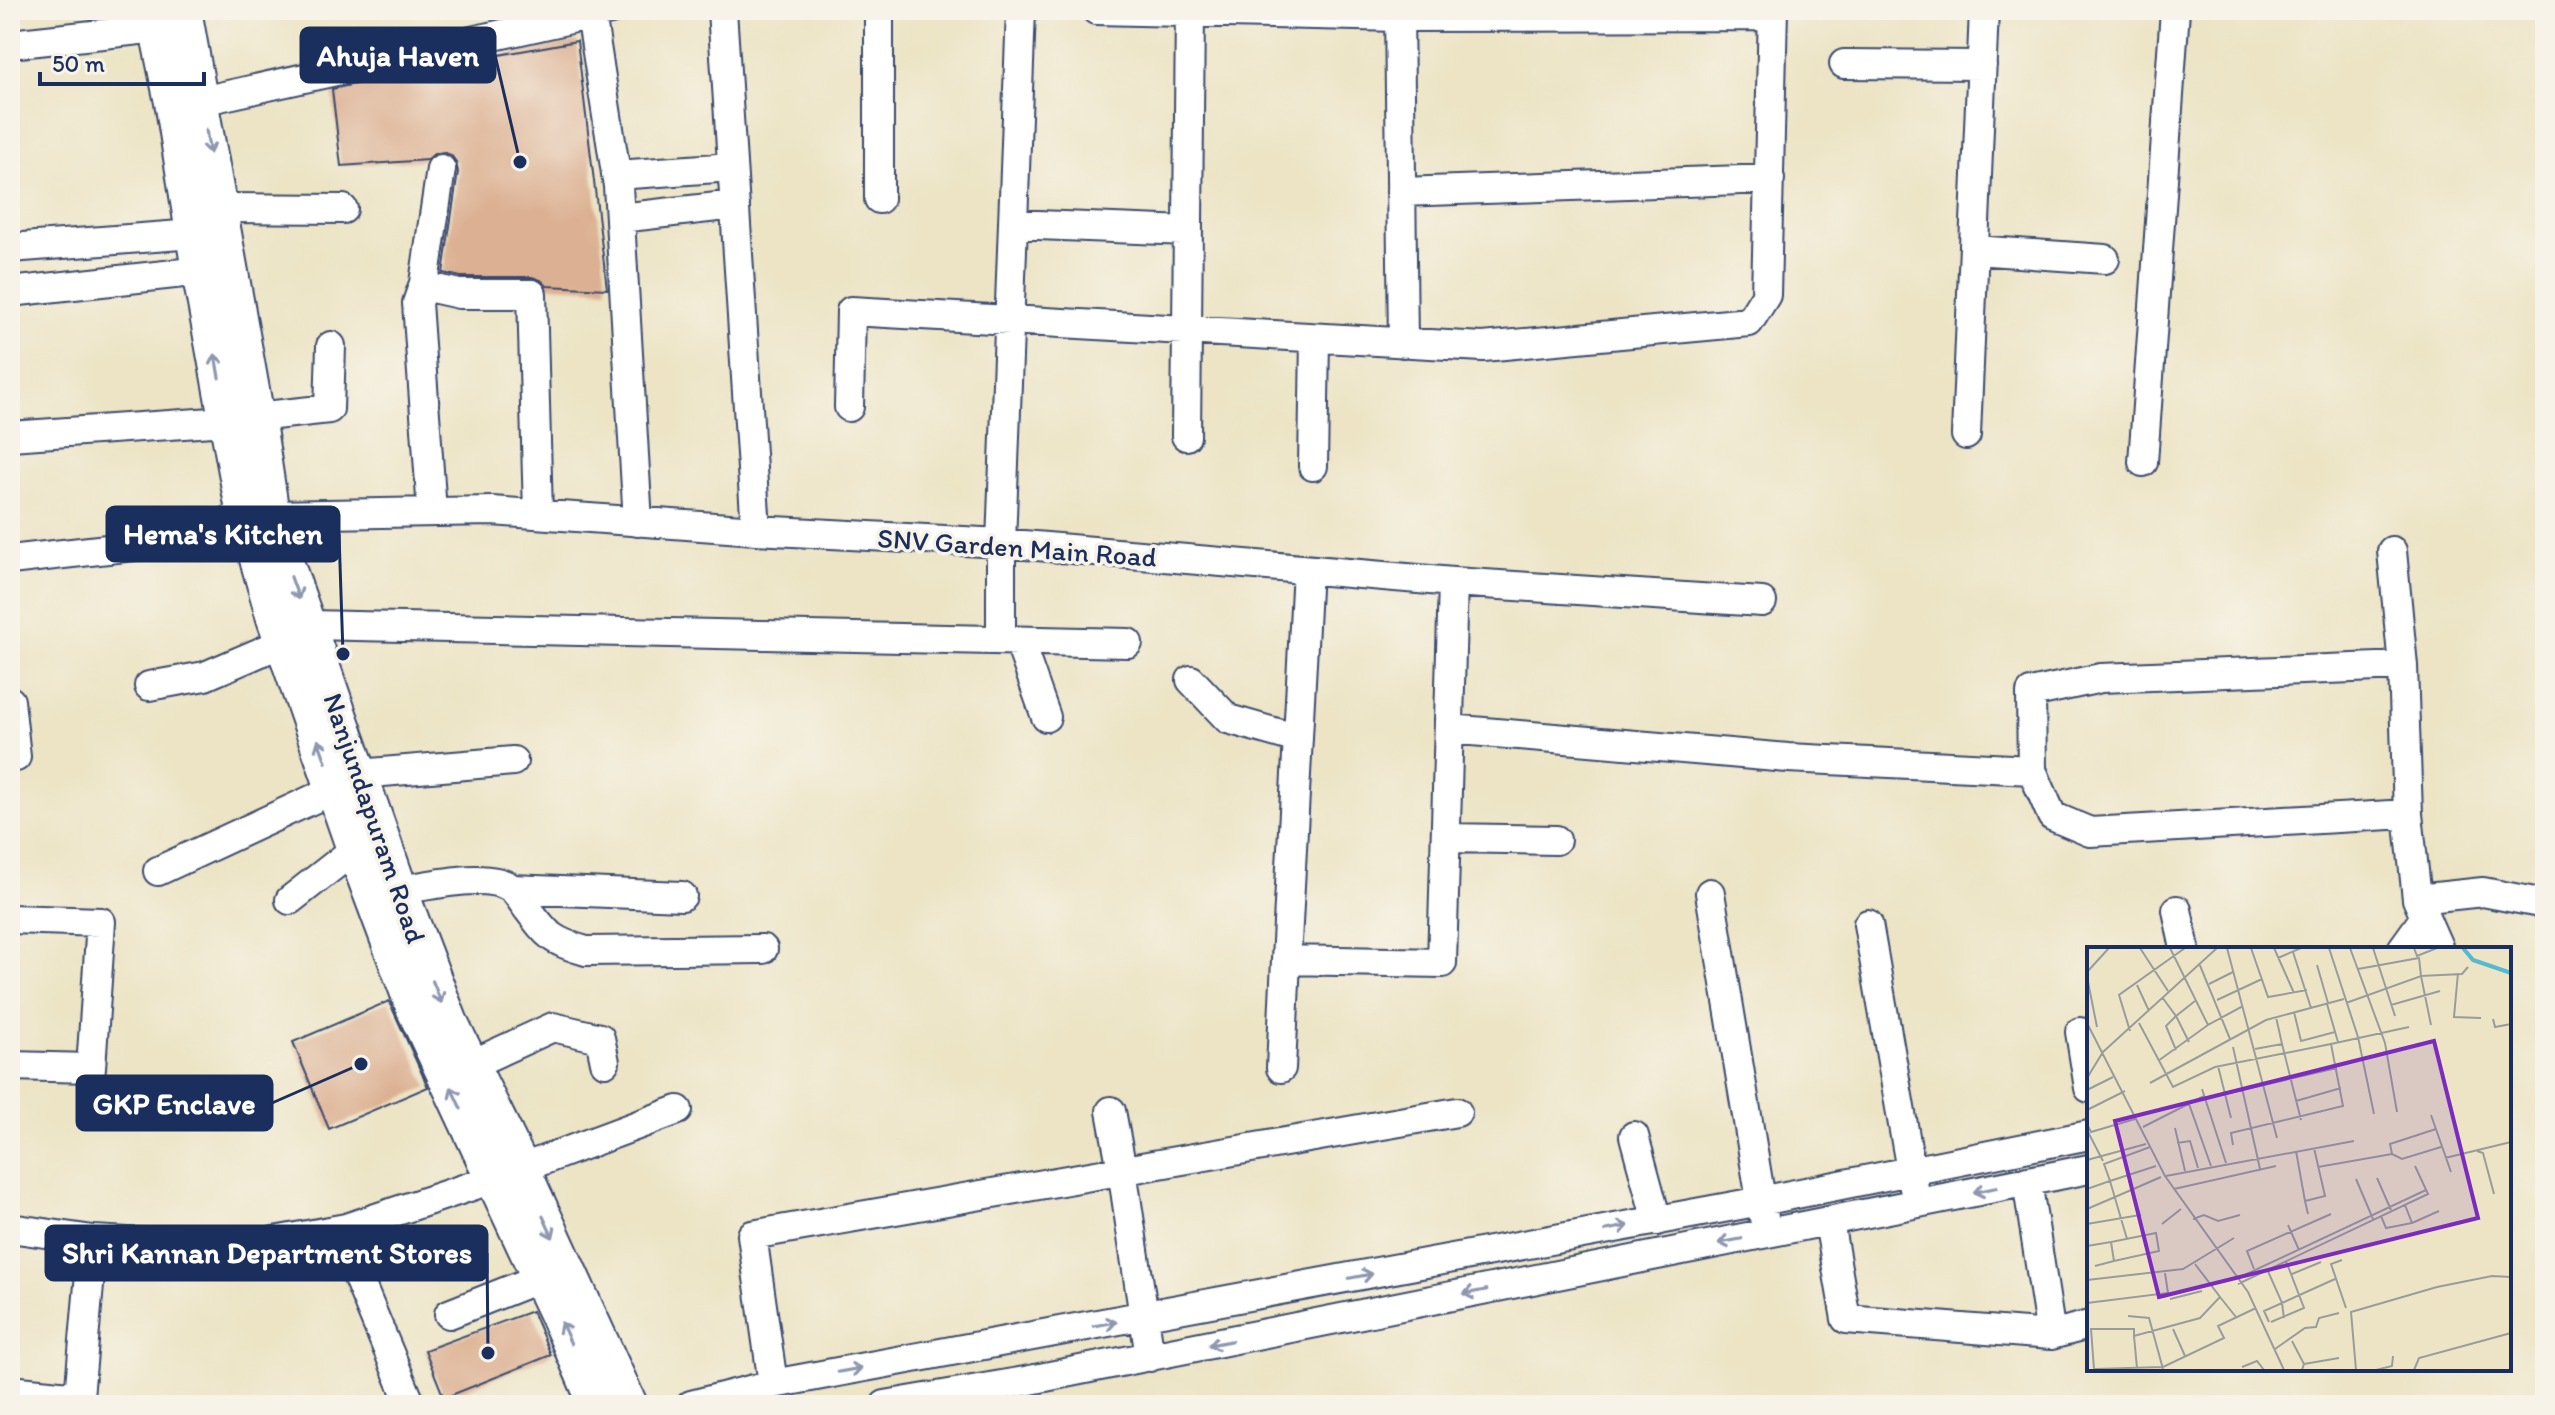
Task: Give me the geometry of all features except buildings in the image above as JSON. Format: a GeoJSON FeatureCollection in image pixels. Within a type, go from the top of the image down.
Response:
{"type":"FeatureCollection","features":[{"type":"Feature","properties":{"kind":"main road","name":"Nanjundapuram Road"},"geometry":{"type":"LineString","coordinates":[[165,16],[201,101],[219,208],[215,270],[258,512],[284,559],[296,634],[347,782],[399,890],[439,997],[470,1065],[540,1278],[597,1405]]}},
{"type":"Feature","properties":{"kind":"main road","name":"Nanjundapuram Road"},"geometry":{"type":"LineString","coordinates":[[165,16],[174,107],[194,234],[215,270]]}},
{"type":"Feature","properties":{"kind":"main road","name":"Nanjundapuram Road"},"geometry":{"type":"LineString","coordinates":[[347,782],[355,849],[416,1012],[507,1174],[629,1405]]}},
{"type":"Feature","properties":{"kind":"street"},"geometry":{"type":"LineString","coordinates":[[722,10],[756,530]]}},
{"type":"Feature","properties":{"kind":"street"},"geometry":{"type":"LineString","coordinates":[[879,10],[879,199]]}},
{"type":"Feature","properties":{"kind":"street"},"geometry":{"type":"LineString","coordinates":[[1021,10],[1001,543],[1010,641],[1046,717]]}},
{"type":"Feature","properties":{"kind":"street"},"geometry":{"type":"LineString","coordinates":[[849,407],[851,311],[1483,347],[1749,322],[1766,295],[1772,13],[1190,11],[1189,14],[1096,10]]}},
{"type":"Feature","properties":{"kind":"street"},"geometry":{"type":"LineString","coordinates":[[1966,435],[1984,10]]}},
{"type":"Feature","properties":{"kind":"street"},"geometry":{"type":"LineString","coordinates":[[2143,462],[2175,10]]}},
{"type":"Feature","properties":{"kind":"street"},"geometry":{"type":"LineString","coordinates":[[1186,436],[1190,11]]}},
{"type":"Feature","properties":{"kind":"street"},"geometry":{"type":"LineString","coordinates":[[201,101],[601,12],[620,218],[638,522]]}},
{"type":"Feature","properties":{"kind":"street"},"geometry":{"type":"LineString","coordinates":[[1399,13],[1403,343]]}},
{"type":"Feature","properties":{"kind":"street"},"geometry":{"type":"LineString","coordinates":[[10,44],[165,16]]}},
{"type":"Feature","properties":{"kind":"street"},"geometry":{"type":"LineString","coordinates":[[1844,64],[1982,65]]}},
{"type":"Feature","properties":{"kind":"street"},"geometry":{"type":"LineString","coordinates":[[616,175],[732,167]]}},
{"type":"Feature","properties":{"kind":"street"},"geometry":{"type":"LineString","coordinates":[[432,512],[417,303],[423,286],[441,169]]}},
{"type":"Feature","properties":{"kind":"street"},"geometry":{"type":"LineString","coordinates":[[1401,192],[1770,179]]}},
{"type":"Feature","properties":{"kind":"street"},"geometry":{"type":"LineString","coordinates":[[620,218],[735,205]]}},
{"type":"Feature","properties":{"kind":"street"},"geometry":{"type":"LineString","coordinates":[[219,208],[343,209]]}},
{"type":"Feature","properties":{"kind":"street"},"geometry":{"type":"LineString","coordinates":[[1013,224],[1188,231]]}},
{"type":"Feature","properties":{"kind":"street"},"geometry":{"type":"LineString","coordinates":[[10,248],[194,234]]}},
{"type":"Feature","properties":{"kind":"street"},"geometry":{"type":"LineString","coordinates":[[1974,250],[2105,259]]}},
{"type":"Feature","properties":{"kind":"street"},"geometry":{"type":"LineString","coordinates":[[10,292],[215,270]]}},
{"type":"Feature","properties":{"kind":"street"},"geometry":{"type":"LineString","coordinates":[[423,286],[459,294],[532,294],[538,514]]}},
{"type":"Feature","properties":{"kind":"street"},"geometry":{"type":"LineString","coordinates":[[1313,466],[1315,338]]}},
{"type":"Feature","properties":{"kind":"street"},"geometry":{"type":"LineString","coordinates":[[10,436],[242,419],[329,409],[331,346]]}},
{"type":"Feature","properties":{"kind":"street","name":"SNV Garden Main Road"},"geometry":{"type":"LineString","coordinates":[[258,512],[492,511],[1001,543],[1453,582],[1762,602]]}},
{"type":"Feature","properties":{"kind":"street"},"geometry":{"type":"LineString","coordinates":[[10,560],[205,538],[258,512]]}},
{"type":"Feature","properties":{"kind":"street"},"geometry":{"type":"LineString","coordinates":[[2392,551],[2403,666],[2408,814],[2421,908],[2438,947]]}},
{"type":"Feature","properties":{"kind":"street"},"geometry":{"type":"LineString","coordinates":[[1281,1068],[1307,570]]}},
{"type":"Feature","properties":{"kind":"street"},"geometry":{"type":"LineString","coordinates":[[1286,960],[1442,963],[1453,582]]}},
{"type":"Feature","properties":{"kind":"street"},"geometry":{"type":"LineString","coordinates":[[149,686],[205,676],[296,634],[1128,643]]}},
{"type":"Feature","properties":{"kind":"street"},"geometry":{"type":"LineString","coordinates":[[2403,666],[2101,678],[2031,693],[2032,770],[2052,816],[2090,832],[2408,814]]}},
{"type":"Feature","properties":{"kind":"street"},"geometry":{"type":"LineString","coordinates":[[1191,680],[1228,719],[1298,739]]}},
{"type":"Feature","properties":{"kind":"street"},"geometry":{"type":"LineString","coordinates":[[10,701],[16,757],[10,758]]}},
{"type":"Feature","properties":{"kind":"street"},"geometry":{"type":"LineString","coordinates":[[1449,729],[1788,758],[2032,770]]}},
{"type":"Feature","properties":{"kind":"street"},"geometry":{"type":"LineString","coordinates":[[158,871],[347,782],[513,761]]}},
{"type":"Feature","properties":{"kind":"street"},"geometry":{"type":"LineString","coordinates":[[1446,838],[1556,840]]}},
{"type":"Feature","properties":{"kind":"street"},"geometry":{"type":"LineString","coordinates":[[290,900],[355,849]]}},
{"type":"Feature","properties":{"kind":"street"},"geometry":{"type":"LineString","coordinates":[[399,890],[481,880],[512,889],[682,896]]}},
{"type":"Feature","properties":{"kind":"street"},"geometry":{"type":"LineString","coordinates":[[512,889],[549,937],[586,951],[763,949]]}},
{"type":"Feature","properties":{"kind":"street"},"geometry":{"type":"LineString","coordinates":[[2421,908],[2483,892],[2545,904]]}},
{"type":"Feature","properties":{"kind":"street"},"geometry":{"type":"LineString","coordinates":[[1710,893],[1767,1234]]}},
{"type":"Feature","properties":{"kind":"street"},"geometry":{"type":"LineString","coordinates":[[2403,947],[2421,908]]}},
{"type":"Feature","properties":{"kind":"street"},"geometry":{"type":"LineString","coordinates":[[2177,910],[2185,947]]}},
{"type":"Feature","properties":{"kind":"street"},"geometry":{"type":"LineString","coordinates":[[10,919],[101,922],[91,1068],[10,1066]]}},
{"type":"Feature","properties":{"kind":"street"},"geometry":{"type":"LineString","coordinates":[[1868,924],[1917,1204]]}},
{"type":"Feature","properties":{"kind":"street"},"geometry":{"type":"LineString","coordinates":[[470,1065],[553,1027],[600,1038],[605,1062]]}},
{"type":"Feature","properties":{"kind":"street"},"geometry":{"type":"LineString","coordinates":[[2080,1032],[2087,1076]]}},
{"type":"Feature","properties":{"kind":"street"},"geometry":{"type":"LineString","coordinates":[[10,1228],[93,1240],[236,1248],[338,1230],[507,1174],[678,1110]]}},
{"type":"Feature","properties":{"kind":"street"},"geometry":{"type":"LineString","coordinates":[[1111,1111],[1150,1357]]}},
{"type":"Feature","properties":{"kind":"street"},"geometry":{"type":"LineString","coordinates":[[773,1384],[752,1235],[1457,1112]]}},
{"type":"Feature","properties":{"kind":"street"},"geometry":{"type":"LineString","coordinates":[[691,1405],[773,1384],[1657,1221],[2087,1135]]}},
{"type":"Feature","properties":{"kind":"street"},"geometry":{"type":"LineString","coordinates":[[1634,1136],[1657,1221]]}},
{"type":"Feature","properties":{"kind":"street"},"geometry":{"type":"LineString","coordinates":[[885,1405],[1027,1393],[1150,1357],[2087,1169]]}},
{"type":"Feature","properties":{"kind":"street"},"geometry":{"type":"LineString","coordinates":[[2027,1181],[2051,1335]]}},
{"type":"Feature","properties":{"kind":"street"},"geometry":{"type":"LineString","coordinates":[[1829,1222],[1846,1319],[2051,1335],[2087,1326]]}},
{"type":"Feature","properties":{"kind":"street"},"geometry":{"type":"LineString","coordinates":[[338,1230],[411,1405]]}},
{"type":"Feature","properties":{"kind":"street"},"geometry":{"type":"LineString","coordinates":[[10,1390],[79,1401],[93,1240]]}},
{"type":"Feature","properties":{"kind":"street"},"geometry":{"type":"LineString","coordinates":[[449,1314],[540,1278]]}},
{"type":"Feature","properties":{"kind":"place","name":"Ahuja Haven"},"geometry":{"type":"Point","coordinates":[520,162]}},
{"type":"Feature","properties":{"kind":"place","name":"Hema's Kitchen"},"geometry":{"type":"Point","coordinates":[343,654]}},
{"type":"Feature","properties":{"kind":"place","name":"GKP Enclave"},"geometry":{"type":"Point","coordinates":[361,1064]}},
{"type":"Feature","properties":{"kind":"place","name":"Shri Kannan Department Stores"},"geometry":{"type":"Point","coordinates":[488,1353]}}]}
